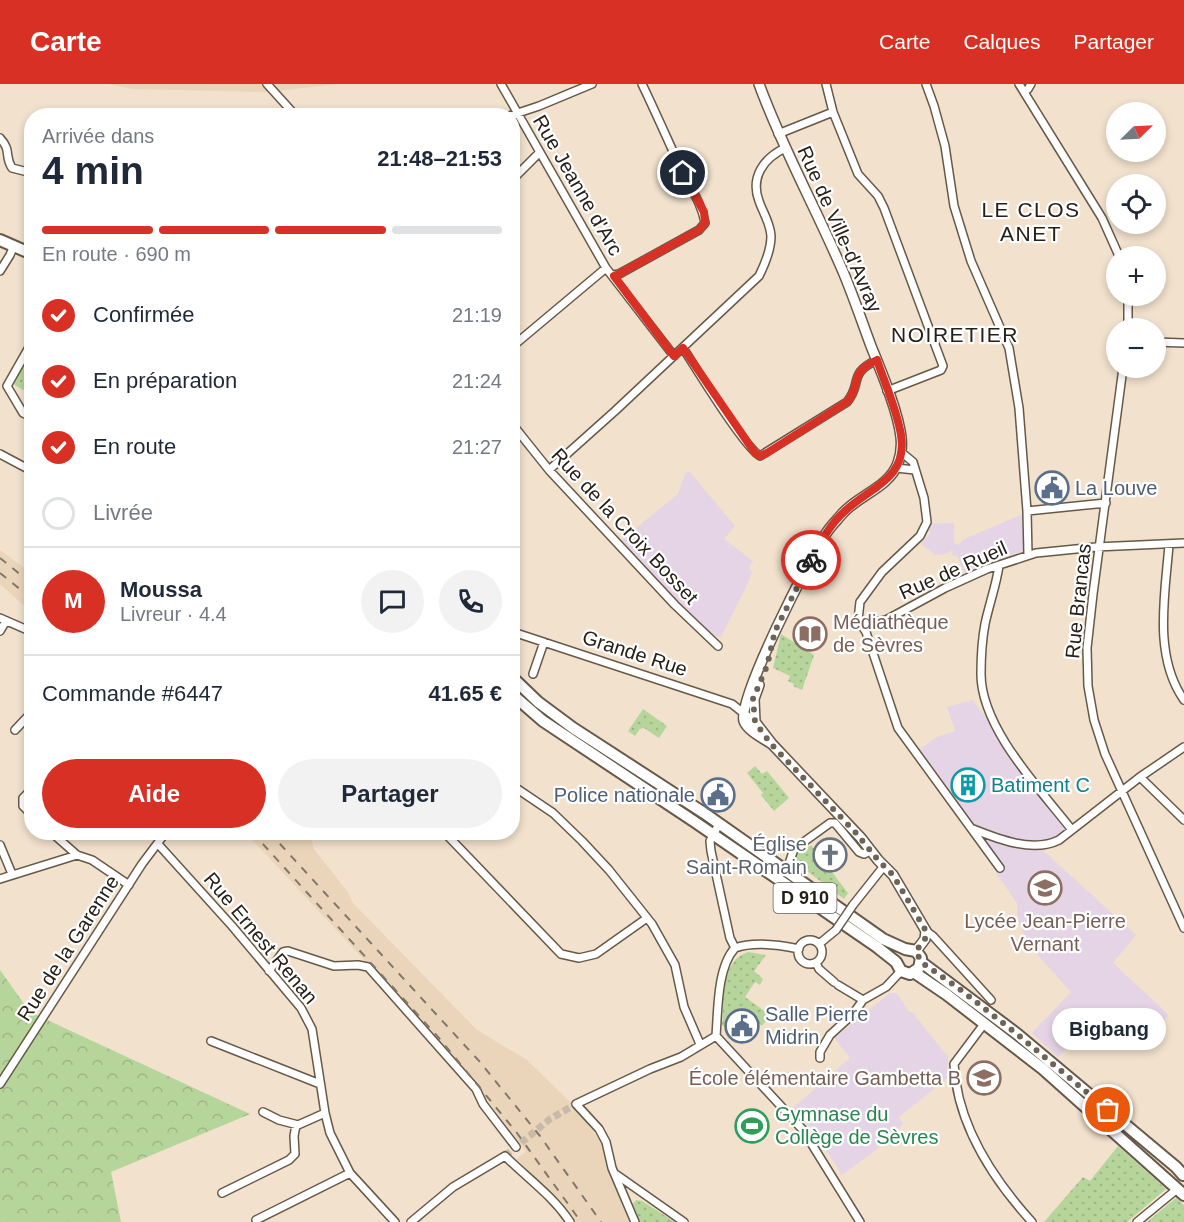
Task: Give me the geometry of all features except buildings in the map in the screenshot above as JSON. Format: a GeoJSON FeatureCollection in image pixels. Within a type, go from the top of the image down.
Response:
{"type":"FeatureCollection","features":[{"type":"Feature","properties":{"kind":"main road","name":"Rue de Ville-d'Avray"},"geometry":{"type":"LineString","coordinates":[[743,713],[748,695],[775,631],[828,531],[844,511],[882,484],[896,468],[901,452],[899,426],[877,360],[844,275],[778,134],[759,84]]}},
{"type":"Feature","properties":{"kind":"main road"},"geometry":{"type":"LineString","coordinates":[[0,240],[24,250]]}},
{"type":"Feature","properties":{"kind":"main road","name":"Rue de Ville-d'Avray"},"geometry":{"type":"LineString","coordinates":[[755,722],[753,699],[767,666],[775,631]]}},
{"type":"Feature","properties":{"kind":"main road","name":"D 910"},"geometry":{"type":"LineString","coordinates":[[520,685],[538,702],[573,728],[719,824],[883,939],[910,950]]}},
{"type":"Feature","properties":{"kind":"main road","name":"D 910"},"geometry":{"type":"LineString","coordinates":[[520,702],[543,721],[713,834],[899,967]]}},
{"type":"Feature","properties":{"kind":"main road","name":"Grande Rue"},"geometry":{"type":"LineString","coordinates":[[743,713],[745,723],[754,733],[771,744]]}},
{"type":"Feature","properties":{"kind":"main road","name":"Grande Rue"},"geometry":{"type":"LineString","coordinates":[[755,722],[771,744],[856,833],[900,885],[926,931]]}},
{"type":"Feature","properties":{"kind":"main road"},"geometry":{"type":"LineString","coordinates":[[926,931],[925,939],[910,950],[900,953],[899,967],[905,974],[915,973],[1071,1093],[1180,1192]]}},
{"type":"Feature","properties":{"kind":"main road"},"geometry":{"type":"LineString","coordinates":[[910,950],[921,962],[1017,1034],[1176,1167],[1183,1175],[1176,1177],[1180,1192]]}},
{"type":"Feature","properties":{"kind":"main road"},"geometry":{"type":"LineString","coordinates":[[915,973],[921,962]]}},
{"type":"Feature","properties":{"kind":"street","name":"Rue Jeanne d'Arc"},"geometry":{"type":"LineString","coordinates":[[501,84],[514,108]]}},
{"type":"Feature","properties":{"kind":"street"},"geometry":{"type":"LineString","coordinates":[[520,112],[592,84]]}},
{"type":"Feature","properties":{"kind":"street"},"geometry":{"type":"LineString","coordinates":[[614,276],[699,230],[705,223],[704,212],[683,173],[642,84]]}},
{"type":"Feature","properties":{"kind":"street"},"geometry":{"type":"LineString","coordinates":[[826,84],[833,112],[858,174],[878,196],[884,208],[942,366],[941,370],[887,391]]}},
{"type":"Feature","properties":{"kind":"street"},"geometry":{"type":"LineString","coordinates":[[926,84],[945,146],[954,206],[970,261],[1009,348],[1019,408],[1028,555]]}},
{"type":"Feature","properties":{"kind":"street"},"geometry":{"type":"LineString","coordinates":[[1019,84],[1102,218],[1115,246]]}},
{"type":"Feature","properties":{"kind":"street"},"geometry":{"type":"LineString","coordinates":[[1024,92],[1031,84]]}},
{"type":"Feature","properties":{"kind":"street"},"geometry":{"type":"LineString","coordinates":[[268,85],[289,108]]}},
{"type":"Feature","properties":{"kind":"street"},"geometry":{"type":"LineString","coordinates":[[778,134],[833,112]]}},
{"type":"Feature","properties":{"kind":"street","name":"Rue Jeanne d'Arc"},"geometry":{"type":"LineString","coordinates":[[520,118],[606,268],[674,356]]}},
{"type":"Feature","properties":{"kind":"street"},"geometry":{"type":"LineString","coordinates":[[0,138],[8,147],[10,165],[15,170],[24,172]]}},
{"type":"Feature","properties":{"kind":"street"},"geometry":{"type":"LineString","coordinates":[[549,470],[759,276],[764,266],[771,236],[756,185],[759,171],[767,158],[785,148]]}},
{"type":"Feature","properties":{"kind":"street"},"geometry":{"type":"LineString","coordinates":[[520,172],[539,153]]}},
{"type":"Feature","properties":{"kind":"street"},"geometry":{"type":"LineString","coordinates":[[0,271],[14,245]]}},
{"type":"Feature","properties":{"kind":"street"},"geometry":{"type":"LineString","coordinates":[[520,340],[606,268]]}},
{"type":"Feature","properties":{"kind":"street"},"geometry":{"type":"LineString","coordinates":[[1166,342],[1184,343]]}},
{"type":"Feature","properties":{"kind":"street"},"geometry":{"type":"LineString","coordinates":[[683,348],[742,436],[760,456],[847,402],[854,395],[855,379],[861,368],[877,360]]}},
{"type":"Feature","properties":{"kind":"street"},"geometry":{"type":"LineString","coordinates":[[24,356],[7,386],[24,413]]}},
{"type":"Feature","properties":{"kind":"street","name":"Rue Brancas"},"geometry":{"type":"LineString","coordinates":[[1122,378],[1087,648],[1089,686],[1094,720],[1105,754],[1184,928]]}},
{"type":"Feature","properties":{"kind":"street","name":"Rue de la Croix Bosset"},"geometry":{"type":"LineString","coordinates":[[520,434],[549,470],[675,604],[718,645]]}},
{"type":"Feature","properties":{"kind":"street"},"geometry":{"type":"LineString","coordinates":[[901,452],[909,457],[915,470],[924,498],[927,522],[920,536],[882,572],[860,602],[858,620],[866,632],[898,728],[973,829],[981,845],[1000,868]]}},
{"type":"Feature","properties":{"kind":"street"},"geometry":{"type":"LineString","coordinates":[[0,454],[24,467]]}},
{"type":"Feature","properties":{"kind":"street"},"geometry":{"type":"LineString","coordinates":[[896,468],[915,470]]}},
{"type":"Feature","properties":{"kind":"street"},"geometry":{"type":"LineString","coordinates":[[1027,511],[1106,503]]}},
{"type":"Feature","properties":{"kind":"street","name":"Rue de Rueil"},"geometry":{"type":"LineString","coordinates":[[858,620],[870,623],[886,620],[945,588],[987,569],[1028,555],[1064,549],[1184,543]]}},
{"type":"Feature","properties":{"kind":"street"},"geometry":{"type":"LineString","coordinates":[[1169,544],[1164,646],[1169,674],[1184,700]]}},
{"type":"Feature","properties":{"kind":"street"},"geometry":{"type":"LineString","coordinates":[[999,566],[985,625],[982,690],[996,726],[1014,757],[1072,830]]}},
{"type":"Feature","properties":{"kind":"street"},"geometry":{"type":"LineString","coordinates":[[0,631],[3,619],[24,628]]}},
{"type":"Feature","properties":{"kind":"street","name":"Grande Rue"},"geometry":{"type":"LineString","coordinates":[[520,634],[732,704],[755,722]]}},
{"type":"Feature","properties":{"kind":"street"},"geometry":{"type":"LineString","coordinates":[[532,674],[544,642]]}},
{"type":"Feature","properties":{"kind":"street"},"geometry":{"type":"LineString","coordinates":[[15,730],[24,720]]}},
{"type":"Feature","properties":{"kind":"street"},"geometry":{"type":"LineString","coordinates":[[973,829],[1005,841],[1037,845],[1050,844],[1184,747]]}},
{"type":"Feature","properties":{"kind":"street"},"geometry":{"type":"LineString","coordinates":[[1140,777],[1184,820]]}},
{"type":"Feature","properties":{"kind":"street"},"geometry":{"type":"LineString","coordinates":[[520,791],[553,813],[582,841],[647,918],[666,946],[675,965],[684,1007],[700,1044]]}},
{"type":"Feature","properties":{"kind":"street"},"geometry":{"type":"LineString","coordinates":[[786,872],[794,849],[830,823],[835,823],[860,852],[864,854],[870,851]]}},
{"type":"Feature","properties":{"kind":"street"},"geometry":{"type":"LineString","coordinates":[[719,824],[710,841],[711,851],[730,938],[735,948]]}},
{"type":"Feature","properties":{"kind":"street"},"geometry":{"type":"LineString","coordinates":[[60,840],[77,855],[92,860],[129,885]]}},
{"type":"Feature","properties":{"kind":"street","name":"Rue de la Garenne"},"geometry":{"type":"LineString","coordinates":[[0,1084],[142,864],[161,840]]}},
{"type":"Feature","properties":{"kind":"street"},"geometry":{"type":"LineString","coordinates":[[452,840],[561,954],[579,958],[596,954],[647,918]]}},
{"type":"Feature","properties":{"kind":"street","name":"Rue Ernest Renan"},"geometry":{"type":"LineString","coordinates":[[158,844],[232,926],[301,1008],[312,1029],[330,1133],[350,1173],[395,1222]]}},
{"type":"Feature","properties":{"kind":"street"},"geometry":{"type":"LineString","coordinates":[[0,845],[12,874]]}},
{"type":"Feature","properties":{"kind":"street"},"geometry":{"type":"LineString","coordinates":[[0,879],[77,855]]}},
{"type":"Feature","properties":{"kind":"street"},"geometry":{"type":"LineString","coordinates":[[819,944],[836,930],[884,866]]}},
{"type":"Feature","properties":{"kind":"street"},"geometry":{"type":"LineString","coordinates":[[926,931],[991,1000]]}},
{"type":"Feature","properties":{"kind":"street"},"geometry":{"type":"LineString","coordinates":[[816,963],[802,960],[798,953],[803,943],[809,940],[819,944]]}},
{"type":"Feature","properties":{"kind":"street"},"geometry":{"type":"LineString","coordinates":[[816,963],[822,955],[819,944]]}},
{"type":"Feature","properties":{"kind":"street"},"geometry":{"type":"LineString","coordinates":[[799,949],[780,945],[735,948],[727,957],[720,992],[716,1036],[803,1130],[860,1222]]}},
{"type":"Feature","properties":{"kind":"street"},"geometry":{"type":"LineString","coordinates":[[269,971],[283,952],[288,951],[334,966],[369,967],[476,1089],[483,1104],[516,1147]]}},
{"type":"Feature","properties":{"kind":"street"},"geometry":{"type":"LineString","coordinates":[[816,963],[819,969],[836,983],[863,1000]]}},
{"type":"Feature","properties":{"kind":"street"},"geometry":{"type":"LineString","coordinates":[[820,1058],[820,1052],[830,1035],[853,1014],[863,1000],[886,987],[899,967]]}},
{"type":"Feature","properties":{"kind":"street"},"geometry":{"type":"LineString","coordinates":[[982,1026],[954,1064],[961,1109],[979,1149],[999,1181],[1032,1222]]}},
{"type":"Feature","properties":{"kind":"street"},"geometry":{"type":"LineString","coordinates":[[635,1222],[615,1174],[603,1136],[576,1104],[681,1057],[716,1036]]}},
{"type":"Feature","properties":{"kind":"street"},"geometry":{"type":"LineString","coordinates":[[211,1041],[320,1084]]}},
{"type":"Feature","properties":{"kind":"street"},"geometry":{"type":"LineString","coordinates":[[263,1112],[296,1125],[325,1113]]}},
{"type":"Feature","properties":{"kind":"street"},"geometry":{"type":"LineString","coordinates":[[222,1193],[289,1160],[295,1154],[296,1125]]}},
{"type":"Feature","properties":{"kind":"street"},"geometry":{"type":"LineString","coordinates":[[411,1222],[453,1187],[505,1156],[555,1200],[570,1222]]}},
{"type":"Feature","properties":{"kind":"street"},"geometry":{"type":"LineString","coordinates":[[256,1220],[350,1173]]}},
{"type":"Feature","properties":{"kind":"street"},"geometry":{"type":"LineString","coordinates":[[615,1174],[684,1222]]}},
{"type":"Feature","properties":{"kind":"street"},"geometry":{"type":"LineString","coordinates":[[627,1203],[632,1195],[639,1192]]}},
{"type":"Feature","properties":{"kind":"street"},"geometry":{"type":"LineString","coordinates":[[1137,1222],[1180,1192]]}},
{"type":"Feature","properties":{"kind":"shaded area"},"geometry":{"type":"Polygon","coordinates":[[[109,84],[338,84],[268,92],[132,89],[109,84]]]}},
{"type":"Feature","properties":{"kind":"shaded area"},"geometry":{"type":"Polygon","coordinates":[[[689,471],[735,526],[724,539],[753,561],[749,568],[752,572],[746,587],[721,637],[709,634],[620,541],[678,494],[685,474],[689,471]]]}},
{"type":"Feature","properties":{"kind":"shaded area"},"geometry":{"type":"Polygon","coordinates":[[[1023,514],[1024,550],[965,574],[957,556],[952,555],[953,550],[936,555],[921,544],[930,534],[929,524],[954,523],[954,543],[960,545],[962,540],[1023,514]]]}},
{"type":"Feature","properties":{"kind":"shaded area"},"geometry":{"type":"Polygon","coordinates":[[[0,550],[24,568],[24,606],[0,584],[0,550]]]}},
{"type":"Feature","properties":{"kind":"shaded area","name":"Lycée Jean-Pierre Vernant"},"geometry":{"type":"Polygon","coordinates":[[[973,700],[1014,757],[1072,830],[1059,840],[1038,846],[1136,935],[1113,963],[1169,1015],[1140,1046],[1103,1011],[1058,1057],[1032,1033],[1071,992],[1027,943],[1017,916],[1017,903],[996,873],[999,868],[916,752],[937,737],[955,731],[947,707],[973,700]]]}},
{"type":"Feature","properties":{"kind":"shaded area"},"geometry":{"type":"Polygon","coordinates":[[[253,840],[312,840],[314,849],[347,891],[353,903],[477,1030],[527,1060],[569,1101],[601,1142],[607,1165],[631,1222],[576,1222],[571,1214],[516,1159],[526,1152],[477,1086],[253,840]]]}},
{"type":"Feature","properties":{"kind":"shaded area"},"geometry":{"type":"Polygon","coordinates":[[[890,993],[897,993],[909,1012],[912,1012],[948,1057],[948,1068],[951,1075],[899,1117],[903,1124],[877,1149],[842,1175],[814,1132],[793,1108],[850,1058],[834,1038],[890,993]]]}},
{"type":"Feature","properties":{"kind":"green space"},"geometry":{"type":"Polygon","coordinates":[[[24,360],[24,390],[10,382],[24,360]]]}},
{"type":"Feature","properties":{"kind":"green space"},"geometry":{"type":"Polygon","coordinates":[[[781,634],[814,655],[802,690],[788,681],[790,676],[773,668],[781,634]]]}},
{"type":"Feature","properties":{"kind":"green space"},"geometry":{"type":"Polygon","coordinates":[[[643,709],[667,726],[659,738],[644,728],[640,729],[635,736],[628,731],[643,709]]]}},
{"type":"Feature","properties":{"kind":"green space"},"geometry":{"type":"Polygon","coordinates":[[[755,766],[762,774],[767,771],[789,798],[774,811],[747,773],[755,766]]]}},
{"type":"Feature","properties":{"kind":"green space"},"geometry":{"type":"Polygon","coordinates":[[[811,845],[848,893],[844,899],[795,862],[798,852],[811,845]]]}},
{"type":"Feature","properties":{"kind":"green space"},"geometry":{"type":"Polygon","coordinates":[[[748,952],[766,955],[754,971],[763,979],[760,985],[755,982],[745,997],[770,1015],[762,1026],[744,1013],[731,1031],[722,1025],[725,983],[732,964],[748,952]]]}},
{"type":"Feature","properties":{"kind":"green space"},"geometry":{"type":"Polygon","coordinates":[[[0,970],[30,1012],[250,1114],[111,1172],[121,1222],[0,1222],[0,970]]]}},
{"type":"Feature","properties":{"kind":"green space"},"geometry":{"type":"Polygon","coordinates":[[[1118,1146],[1166,1189],[1127,1222],[1044,1222],[1083,1177],[1090,1181],[1118,1146]]]}},
{"type":"Feature","properties":{"kind":"green space"},"geometry":{"type":"Polygon","coordinates":[[[1176,1198],[1184,1205],[1184,1222],[1147,1222],[1176,1198]]]}},
{"type":"Feature","properties":{"kind":"green space"},"geometry":{"type":"Polygon","coordinates":[[[636,1200],[642,1201],[675,1222],[640,1222],[633,1204],[636,1200]]]}},
{"type":"Feature","properties":{"kind":"tunnel"},"geometry":{"type":"LineString","coordinates":[[505,1156],[550,1119],[576,1104]]}},
{"type":"Feature","properties":{"kind":"railway"},"geometry":{"type":"LineString","coordinates":[[0,558],[24,578]]}},
{"type":"Feature","properties":{"kind":"railway"},"geometry":{"type":"LineString","coordinates":[[0,573],[24,592]]}},
{"type":"Feature","properties":{"kind":"railway"},"geometry":{"type":"LineString","coordinates":[[259,840],[439,1038],[517,1133],[581,1222]]}},
{"type":"Feature","properties":{"kind":"railway"},"geometry":{"type":"LineString","coordinates":[[276,840],[480,1062],[540,1136],[601,1222]]}},
{"type":"Feature","properties":{"kind":"way so far"},"geometry":{"type":"LineString","coordinates":[[811,560],[775,631],[767,666],[753,699],[755,722],[771,744],[794,766],[893,875],[926,931],[925,939],[916,951],[921,962],[1017,1034],[1108,1110]]}},
{"type":"Feature","properties":{"kind":"place","name":"La Louve"},"geometry":{"type":"Point","coordinates":[1052,488]}},
{"type":"Feature","properties":{"kind":"place","name":"Médiathèque de Sèvres"},"geometry":{"type":"Point","coordinates":[810,634]}},
{"type":"Feature","properties":{"kind":"place","name":"Batiment C"},"geometry":{"type":"Point","coordinates":[968,785]}},
{"type":"Feature","properties":{"kind":"place","name":"Police nationale"},"geometry":{"type":"Point","coordinates":[718,795]}},
{"type":"Feature","properties":{"kind":"place","name":"Église Saint-Romain"},"geometry":{"type":"Point","coordinates":[830,855]}},
{"type":"Feature","properties":{"kind":"place","name":"Lycée Jean-Pierre Vernant"},"geometry":{"type":"Point","coordinates":[1045,888]}},
{"type":"Feature","properties":{"kind":"place","name":"Salle Pierre Midrin"},"geometry":{"type":"Point","coordinates":[742,1026]}},
{"type":"Feature","properties":{"kind":"place","name":"École élémentaire Gambetta B"},"geometry":{"type":"Point","coordinates":[984,1078]}},
{"type":"Feature","properties":{"kind":"place","name":"Bigbang"},"geometry":{"type":"Point","coordinates":[1108,1110]}},
{"type":"Feature","properties":{"kind":"place","name":"Gymnase du Collège de Sèvres"},"geometry":{"type":"Point","coordinates":[752,1126]}},
{"type":"Feature","properties":{"kind":"district","name":"LE CLOS ANET"},"geometry":{"type":"Point","coordinates":[1031,222]}},
{"type":"Feature","properties":{"kind":"district","name":"NOIRETIER"},"geometry":{"type":"Point","coordinates":[955,335]}},
{"type":"Feature","properties":{"kind":"route"},"geometry":{"type":"LineString","coordinates":[[683,173],[704,212],[705,223],[699,230],[614,276],[674,356],[683,348],[755,453],[760,456],[767,453],[847,402],[854,395],[855,379],[861,368],[877,360],[899,426],[901,452],[897,466],[882,484],[844,511],[828,531],[811,560]]}}]}
